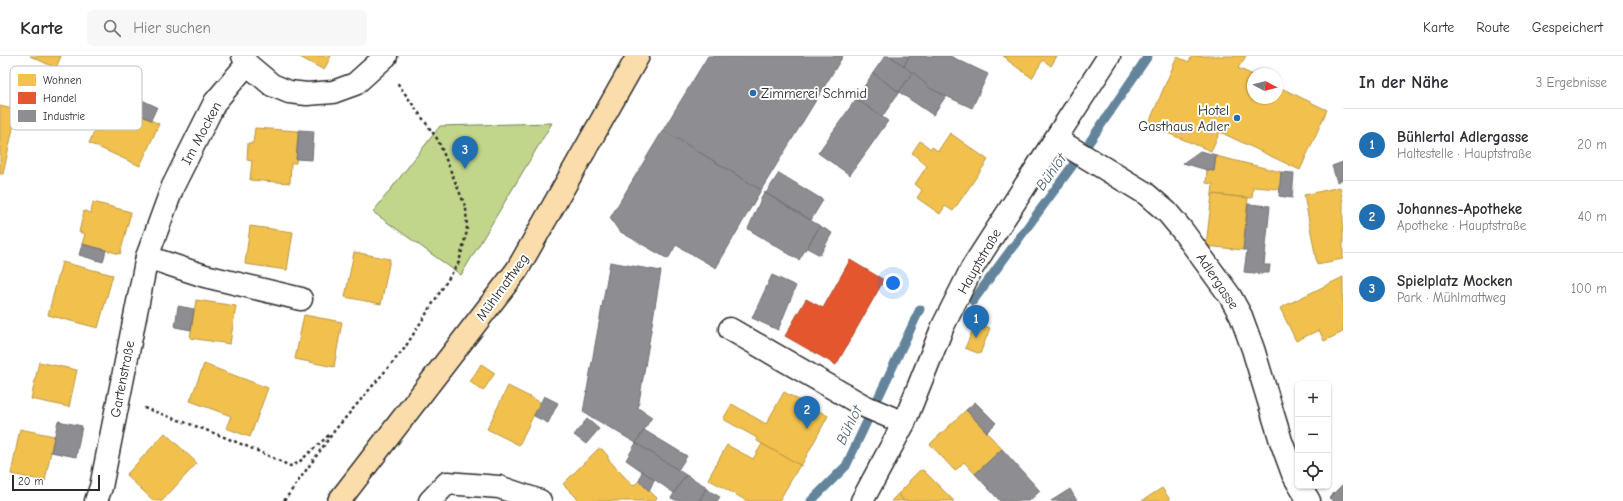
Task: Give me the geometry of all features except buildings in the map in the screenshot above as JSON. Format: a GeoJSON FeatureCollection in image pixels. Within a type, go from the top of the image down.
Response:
{"type":"FeatureCollection","features":[{"type":"Feature","properties":{"kind":"main road","name":"Mühlmattweg"},"geometry":{"type":"LineString","coordinates":[[339,501],[517,270],[638,56]]}},
{"type":"Feature","properties":{"kind":"street","name":"Hauptstraße"},"geometry":{"type":"LineString","coordinates":[[862,501],[904,423],[943,326],[972,268],[1062,143],[1109,56]]}},
{"type":"Feature","properties":{"kind":"street","name":"Im Mocken"},"geometry":{"type":"LineString","coordinates":[[173,186],[216,102],[245,60],[272,85],[289,92],[308,94],[333,92],[355,84],[383,59]]}},
{"type":"Feature","properties":{"kind":"street","name":"Adlergasse"},"geometry":{"type":"LineString","coordinates":[[1062,143],[1145,194],[1167,212],[1230,296],[1241,316],[1253,349],[1281,442],[1295,477]]}},
{"type":"Feature","properties":{"kind":"street","name":"Gartenstraße"},"geometry":{"type":"LineString","coordinates":[[96,501],[101,487],[147,257],[173,186]]}},
{"type":"Feature","properties":{"kind":"street"},"geometry":{"type":"LineString","coordinates":[[147,257],[206,276],[302,299]]}},
{"type":"Feature","properties":{"kind":"street"},"geometry":{"type":"LineString","coordinates":[[730,328],[872,409],[904,423]]}},
{"type":"Feature","properties":{"kind":"street"},"geometry":{"type":"LineString","coordinates":[[430,501],[447,483],[499,488],[540,501]]}},
{"type":"Feature","properties":{"kind":"street"},"geometry":{"type":"LineString","coordinates":[[1302,489],[1309,501]]}},
{"type":"Feature","properties":{"kind":"path"},"geometry":{"type":"LineString","coordinates":[[284,501],[335,430],[404,349],[459,262],[467,231],[466,208],[438,140],[383,59]]}},
{"type":"Feature","properties":{"kind":"path"},"geometry":{"type":"LineString","coordinates":[[118,400],[197,426],[255,449],[290,466],[298,463],[335,430]]}},
{"type":"Feature","properties":{"kind":"green space"},"geometry":{"type":"Polygon","coordinates":[[[552,123],[461,275],[373,212],[440,126],[552,123]]]}},
{"type":"Feature","properties":{"kind":"waterway","name":"Bühlot"},"geometry":{"type":"LineString","coordinates":[[973,301],[1084,150],[1148,56]]}},
{"type":"Feature","properties":{"kind":"waterway","name":"Bühlot"},"geometry":{"type":"LineString","coordinates":[[811,501],[846,466],[920,309]]}},
{"type":"Feature","properties":{"kind":"place","name":"Zimmerei Schmid"},"geometry":{"type":"Point","coordinates":[753,93]}},
{"type":"Feature","properties":{"kind":"place","name":"Hotel Gasthaus Adler"},"geometry":{"type":"Point","coordinates":[1237,118]}},
{"type":"Feature","properties":{"kind":"place","name":"Spielplatz Mocken"},"geometry":{"type":"Point","coordinates":[465,169]}},
{"type":"Feature","properties":{"kind":"place","name":"Bühlertal Adlergasse"},"geometry":{"type":"Point","coordinates":[976,338]}},
{"type":"Feature","properties":{"kind":"place","name":"Johannes-Apotheke"},"geometry":{"type":"Point","coordinates":[807,429]}}]}
